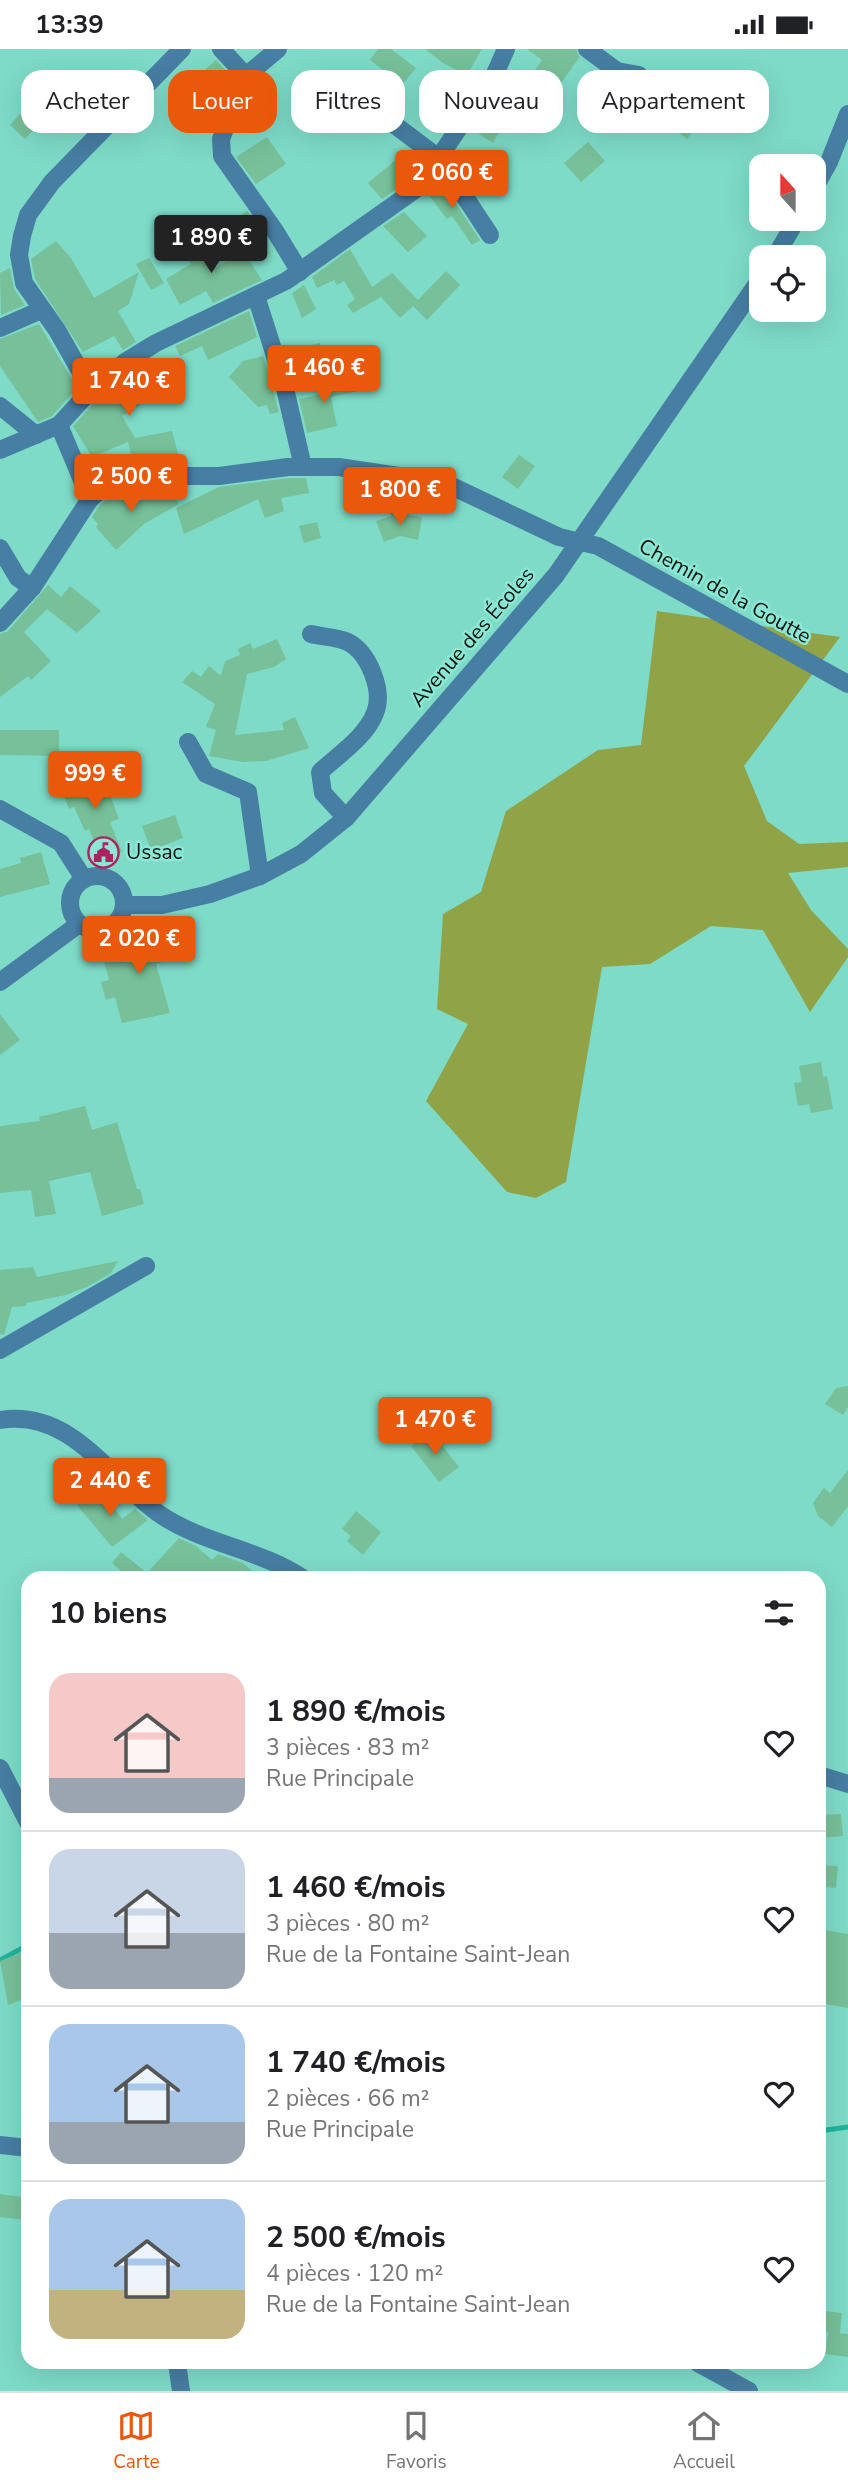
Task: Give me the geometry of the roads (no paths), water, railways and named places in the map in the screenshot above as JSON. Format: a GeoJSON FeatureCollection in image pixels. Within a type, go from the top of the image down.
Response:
{"type":"FeatureCollection","features":[{"type":"Feature","properties":{"kind":"street"},"geometry":{"type":"LineString","coordinates":[[92,390],[57,330],[24,283],[19,255],[28,215],[52,182],[182,49]]}},
{"type":"Feature","properties":{"kind":"street"},"geometry":{"type":"LineString","coordinates":[[221,49],[240,70]]}},
{"type":"Feature","properties":{"kind":"street"},"geometry":{"type":"LineString","coordinates":[[253,70],[278,49]]}},
{"type":"Feature","properties":{"kind":"street"},"geometry":{"type":"LineString","coordinates":[[0,450],[59,425],[92,390],[125,362],[156,343],[300,272],[419,187],[494,76],[506,49]]}},
{"type":"Feature","properties":{"kind":"street"},"geometry":{"type":"LineString","coordinates":[[587,49],[616,70]]}},
{"type":"Feature","properties":{"kind":"street"},"geometry":{"type":"LineString","coordinates":[[826,167],[848,114]]}},
{"type":"Feature","properties":{"kind":"street"},"geometry":{"type":"LineString","coordinates":[[223,133],[222,156],[300,272]]}},
{"type":"Feature","properties":{"kind":"street"},"geometry":{"type":"LineString","coordinates":[[405,133],[440,159],[490,235]]}},
{"type":"Feature","properties":{"kind":"street","name":"Avenue des Écoles"},"geometry":{"type":"LineString","coordinates":[[124,905],[162,905],[210,894],[260,876],[302,855],[346,818],[556,575],[749,295]]}},
{"type":"Feature","properties":{"kind":"street"},"geometry":{"type":"LineString","coordinates":[[256,296],[284,384],[303,467]]}},
{"type":"Feature","properties":{"kind":"street"},"geometry":{"type":"LineString","coordinates":[[0,328],[41,310]]}},
{"type":"Feature","properties":{"kind":"street"},"geometry":{"type":"LineString","coordinates":[[0,407],[36,435]]}},
{"type":"Feature","properties":{"kind":"street"},"geometry":{"type":"LineString","coordinates":[[0,623],[32,588],[90,499],[59,425]]}},
{"type":"Feature","properties":{"kind":"street","name":"Chemin de la Goutte"},"geometry":{"type":"LineString","coordinates":[[90,499],[110,481],[128,476],[219,476],[303,467],[339,467],[445,483],[559,537],[598,546],[848,684]]}},
{"type":"Feature","properties":{"kind":"street"},"geometry":{"type":"LineString","coordinates":[[0,548],[18,578],[32,588]]}},
{"type":"Feature","properties":{"kind":"street"},"geometry":{"type":"LineString","coordinates":[[311,634],[347,642],[364,655],[377,687],[376,712],[365,731],[320,772],[323,793],[346,818]]}},
{"type":"Feature","properties":{"kind":"street"},"geometry":{"type":"LineString","coordinates":[[188,742],[206,774],[248,792],[260,876]]}},
{"type":"Feature","properties":{"kind":"street"},"geometry":{"type":"LineString","coordinates":[[1,810],[61,843],[84,879]]}},
{"type":"Feature","properties":{"kind":"street"},"geometry":{"type":"LineString","coordinates":[[100,876],[115,883],[120,889],[124,905],[117,921],[103,929],[86,928],[73,917],[70,900],[72,892],[84,879],[100,876]]}},
{"type":"Feature","properties":{"kind":"street"},"geometry":{"type":"LineString","coordinates":[[0,982],[79,923]]}},
{"type":"Feature","properties":{"kind":"street"},"geometry":{"type":"LineString","coordinates":[[0,1350],[146,1266]]}},
{"type":"Feature","properties":{"kind":"street"},"geometry":{"type":"LineString","coordinates":[[0,1420],[34,1418],[59,1427],[159,1514],[286,1571]]}},
{"type":"Feature","properties":{"kind":"street"},"geometry":{"type":"LineString","coordinates":[[0,1768],[21,1808]]}},
{"type":"Feature","properties":{"kind":"street"},"geometry":{"type":"LineString","coordinates":[[826,1777],[848,1784]]}},
{"type":"Feature","properties":{"kind":"street"},"geometry":{"type":"LineString","coordinates":[[0,2145],[21,2147]]}},
{"type":"Feature","properties":{"kind":"street"},"geometry":{"type":"LineString","coordinates":[[178,2369],[181,2391]]}},
{"type":"Feature","properties":{"kind":"street"},"geometry":{"type":"LineString","coordinates":[[709,2369],[749,2391]]}},
{"type":"Feature","properties":{"kind":"waterway"},"geometry":{"type":"LineString","coordinates":[[0,1960],[21,1949]]}},
{"type":"Feature","properties":{"kind":"waterway"},"geometry":{"type":"LineString","coordinates":[[826,2130],[848,2127]]}},
{"type":"Feature","properties":{"kind":"place","name":"Ussac"},"geometry":{"type":"Point","coordinates":[103,852]}}]}
